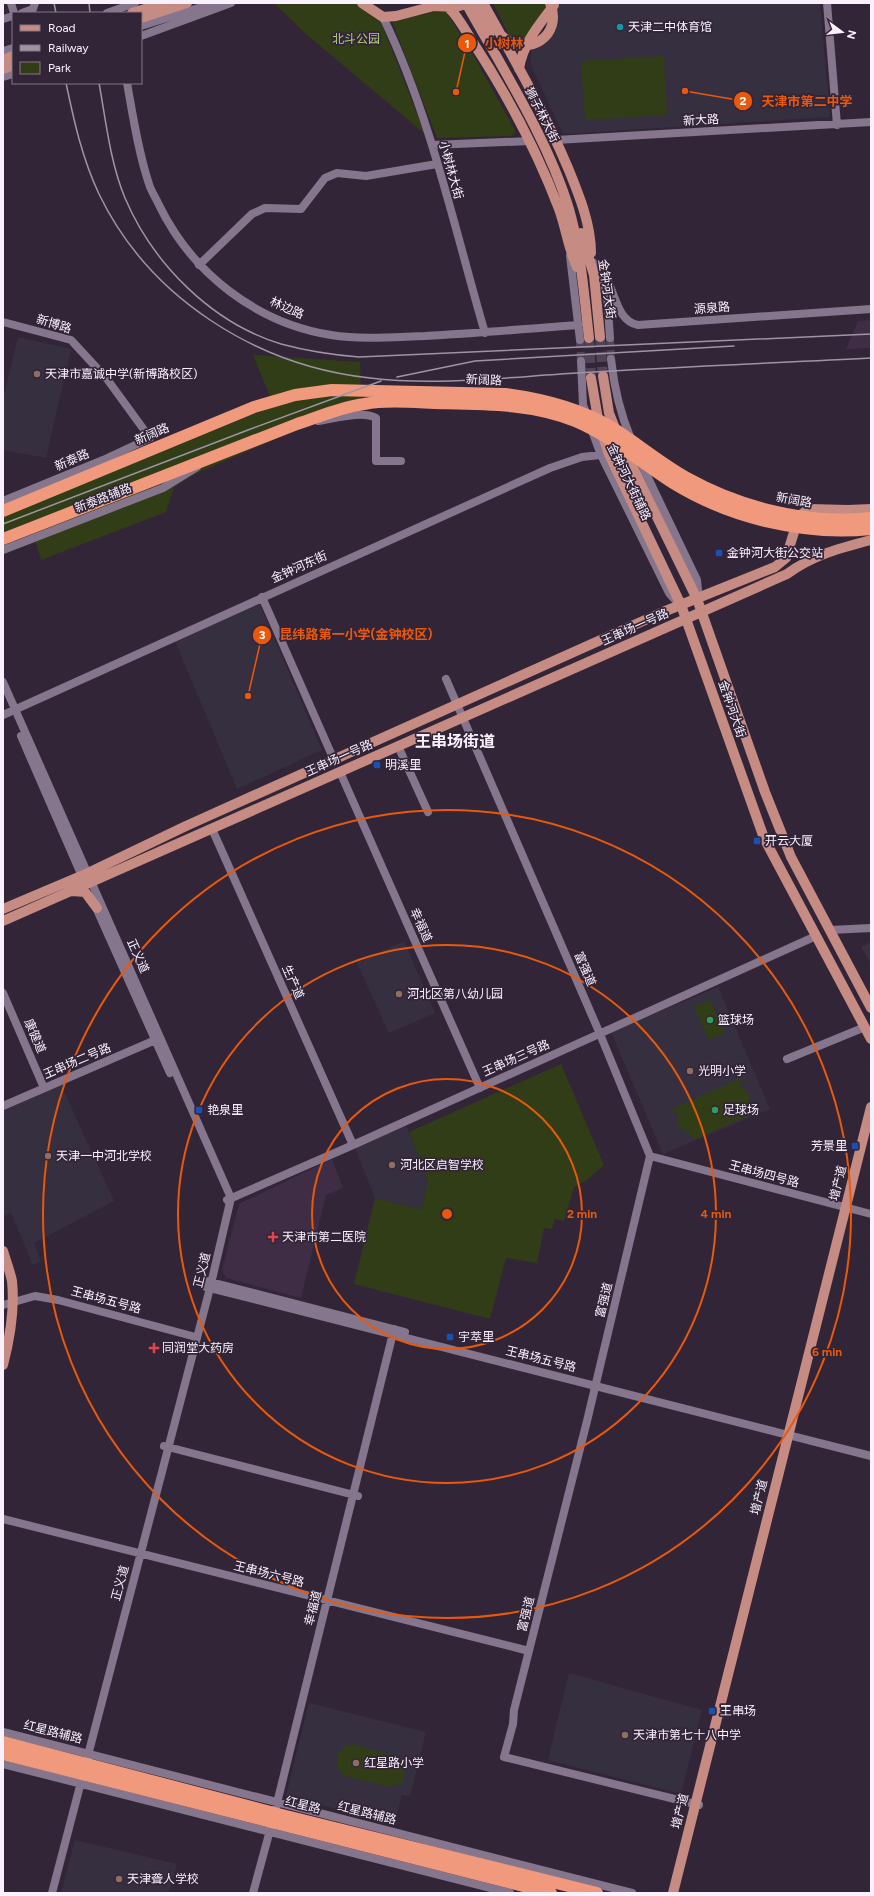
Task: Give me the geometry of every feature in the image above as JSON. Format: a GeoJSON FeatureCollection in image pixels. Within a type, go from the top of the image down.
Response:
{"type":"FeatureCollection","features":[{"type":"Feature","properties":{"kind":"highway","name":"新阔路"},"geometry":{"type":"LineString","coordinates":[[3,511],[254,406],[315,391],[344,390],[505,394],[531,397],[570,408],[591,416],[620,433],[688,478],[717,493],[747,504],[774,512],[806,517],[837,519],[871,518]]}},
{"type":"Feature","properties":{"kind":"highway","name":"新阔路"},"geometry":{"type":"LineString","coordinates":[[3,539],[297,424],[336,411],[377,402],[508,406],[549,412],[576,422],[605,437],[673,483],[696,496],[728,509],[759,519],[792,526],[823,530],[871,529]]}},
{"type":"Feature","properties":{"kind":"highway","name":"红星路"},"geometry":{"type":"LineString","coordinates":[[3,1742],[83,1768],[275,1818],[551,1893]]}},
{"type":"Feature","properties":{"kind":"highway","name":"红星路"},"geometry":{"type":"LineString","coordinates":[[3,1754],[83,1768]]}},
{"type":"Feature","properties":{"kind":"highway","name":"红星路"},"geometry":{"type":"LineString","coordinates":[[275,1818],[597,1893]]}},
{"type":"Feature","properties":{"kind":"main road"},"geometry":{"type":"LineString","coordinates":[[134,12],[164,3]]}},
{"type":"Feature","properties":{"kind":"main road"},"geometry":{"type":"LineString","coordinates":[[134,12],[188,3]]}},
{"type":"Feature","properties":{"kind":"main road"},"geometry":{"type":"LineString","coordinates":[[362,3],[383,17],[443,5],[456,7],[469,3]]}},
{"type":"Feature","properties":{"kind":"main road","name":"狮子林大街"},"geometry":{"type":"LineString","coordinates":[[466,3],[553,166],[569,210],[577,248]]}},
{"type":"Feature","properties":{"kind":"main road"},"geometry":{"type":"LineString","coordinates":[[476,3],[504,38],[520,45],[530,45],[545,37],[552,27],[553,16],[550,3]]}},
{"type":"Feature","properties":{"kind":"main road","name":"狮子林大街"},"geometry":{"type":"LineString","coordinates":[[476,3],[551,151],[563,178],[577,248]]}},
{"type":"Feature","properties":{"kind":"main road"},"geometry":{"type":"LineString","coordinates":[[480,3],[486,15]]}},
{"type":"Feature","properties":{"kind":"main road"},"geometry":{"type":"LineString","coordinates":[[483,3],[556,140],[576,189],[588,225],[591,242],[591,261]]}},
{"type":"Feature","properties":{"kind":"main road"},"geometry":{"type":"LineString","coordinates":[[519,69],[523,50],[532,34],[555,3]]}},
{"type":"Feature","properties":{"kind":"main road"},"geometry":{"type":"LineString","coordinates":[[443,5],[488,66],[530,141],[577,248]]}},
{"type":"Feature","properties":{"kind":"main road","name":"金钟河大街"},"geometry":{"type":"LineString","coordinates":[[577,248],[591,261],[600,337]]}},
{"type":"Feature","properties":{"kind":"main road","name":"金钟河大街"},"geometry":{"type":"LineString","coordinates":[[577,248],[581,275],[584,339]]}},
{"type":"Feature","properties":{"kind":"main road","name":"金钟河大街"},"geometry":{"type":"LineString","coordinates":[[603,376],[613,425],[702,611],[774,815],[791,857],[871,1008]]}},
{"type":"Feature","properties":{"kind":"main road","name":"金钟河大街"},"geometry":{"type":"LineString","coordinates":[[591,378],[605,454],[672,584],[681,605],[764,838],[871,1039]]}},
{"type":"Feature","properties":{"kind":"main road","name":"王串场一号路"},"geometry":{"type":"LineString","coordinates":[[3,921],[87,879],[186,826],[681,605],[782,563],[788,552],[799,516],[804,511],[809,509],[871,509]]}},
{"type":"Feature","properties":{"kind":"main road","name":"王串场一号路"},"geometry":{"type":"LineString","coordinates":[[3,909],[87,879],[212,829],[787,574],[800,563],[810,558],[871,540]]}},
{"type":"Feature","properties":{"kind":"main road"},"geometry":{"type":"LineString","coordinates":[[672,584],[678,587],[683,587],[687,577]]}},
{"type":"Feature","properties":{"kind":"main road"},"geometry":{"type":"LineString","coordinates":[[62,892],[82,890],[99,906]]}},
{"type":"Feature","properties":{"kind":"main road","name":"增产道"},"geometry":{"type":"LineString","coordinates":[[675,1893],[871,1107]]}},
{"type":"Feature","properties":{"kind":"main road","name":"增产道"},"geometry":{"type":"LineString","coordinates":[[847,1208],[871,1120]]}},
{"type":"Feature","properties":{"kind":"main road"},"geometry":{"type":"LineString","coordinates":[[3,1251],[12,1280],[8,1303],[10,1338],[3,1365]]}},
{"type":"Feature","properties":{"kind":"street"},"geometry":{"type":"LineString","coordinates":[[25,12],[33,9],[35,3]]}},
{"type":"Feature","properties":{"kind":"street"},"geometry":{"type":"LineString","coordinates":[[142,26],[214,3]]}},
{"type":"Feature","properties":{"kind":"street"},"geometry":{"type":"LineString","coordinates":[[142,36],[231,3]]}},
{"type":"Feature","properties":{"kind":"street"},"geometry":{"type":"LineString","coordinates":[[827,3],[837,125]]}},
{"type":"Feature","properties":{"kind":"street","name":"小树林大街"},"geometry":{"type":"LineString","coordinates":[[383,17],[404,64],[432,145],[484,333]]}},
{"type":"Feature","properties":{"kind":"street","name":"林边路"},"geometry":{"type":"LineString","coordinates":[[127,84],[140,149],[149,184],[174,234],[210,277],[237,297],[278,319],[310,331],[354,338],[484,333],[579,325]]}},
{"type":"Feature","properties":{"kind":"street","name":"新大路"},"geometry":{"type":"LineString","coordinates":[[556,140],[871,122]]}},
{"type":"Feature","properties":{"kind":"street"},"geometry":{"type":"LineString","coordinates":[[432,145],[530,141]]}},
{"type":"Feature","properties":{"kind":"street"},"geometry":{"type":"LineString","coordinates":[[199,265],[252,214],[265,208],[301,209],[325,178],[337,173],[366,176],[437,164]]}},
{"type":"Feature","properties":{"kind":"street"},"geometry":{"type":"LineString","coordinates":[[577,248],[579,325],[584,339]]}},
{"type":"Feature","properties":{"kind":"street"},"geometry":{"type":"LineString","coordinates":[[591,261],[602,275],[607,294],[610,338]]}},
{"type":"Feature","properties":{"kind":"street","name":"源泉路"},"geometry":{"type":"LineString","coordinates":[[591,261],[599,266],[605,274],[623,317],[629,323],[638,325],[871,308]]}},
{"type":"Feature","properties":{"kind":"street","name":"新博路"},"geometry":{"type":"LineString","coordinates":[[3,322],[71,340],[107,379],[150,438]]}},
{"type":"Feature","properties":{"kind":"street","name":"金钟河大街辅路"},"geometry":{"type":"LineString","coordinates":[[611,359],[613,383],[624,423],[645,473],[697,580],[697,599]]}},
{"type":"Feature","properties":{"kind":"street","name":"金钟河大街辅路"},"geometry":{"type":"LineString","coordinates":[[581,361],[584,405],[605,454],[670,593],[674,600],[681,605]]}},
{"type":"Feature","properties":{"kind":"street"},"geometry":{"type":"LineString","coordinates":[[297,424],[363,414],[372,415],[376,418],[376,462],[402,461]]}},
{"type":"Feature","properties":{"kind":"street","name":"新泰路"},"geometry":{"type":"LineString","coordinates":[[3,501],[103,460],[150,438]]}},
{"type":"Feature","properties":{"kind":"street","name":"金钟河东街"},"geometry":{"type":"LineString","coordinates":[[9,712],[550,468],[582,457],[605,454]]}},
{"type":"Feature","properties":{"kind":"street","name":"新泰路辅路"},"geometry":{"type":"LineString","coordinates":[[3,550],[163,488],[206,460]]}},
{"type":"Feature","properties":{"kind":"street"},"geometry":{"type":"LineString","coordinates":[[262,597],[334,760]]}},
{"type":"Feature","properties":{"kind":"street","name":"富强道"},"geometry":{"type":"LineString","coordinates":[[446,679],[600,1034],[650,1156],[504,1757],[697,1805]]}},
{"type":"Feature","properties":{"kind":"street","name":"正义道"},"geometry":{"type":"LineString","coordinates":[[3,682],[9,712]]}},
{"type":"Feature","properties":{"kind":"street","name":"正义道"},"geometry":{"type":"LineString","coordinates":[[3,695],[9,712],[87,879],[223,1191],[228,1199],[208,1284],[52,1893]]}},
{"type":"Feature","properties":{"kind":"street"},"geometry":{"type":"LineString","coordinates":[[398,746],[428,812]]}},
{"type":"Feature","properties":{"kind":"street","name":"幸福道"},"geometry":{"type":"LineString","coordinates":[[340,772],[480,1088]]}},
{"type":"Feature","properties":{"kind":"street","name":"生产道"},"geometry":{"type":"LineString","coordinates":[[212,829],[353,1145]]}},
{"type":"Feature","properties":{"kind":"street"},"geometry":{"type":"LineString","coordinates":[[57,882],[76,882],[87,879],[95,893],[99,906]]}},
{"type":"Feature","properties":{"kind":"street"},"geometry":{"type":"LineString","coordinates":[[830,930],[871,928]]}},
{"type":"Feature","properties":{"kind":"street","name":"王串场三号路"},"geometry":{"type":"LineString","coordinates":[[228,1199],[353,1145],[816,936]]}},
{"type":"Feature","properties":{"kind":"street","name":"康健道"},"geometry":{"type":"LineString","coordinates":[[3,993],[44,1088]]}},
{"type":"Feature","properties":{"kind":"street"},"geometry":{"type":"LineString","coordinates":[[787,1060],[865,1027]]}},
{"type":"Feature","properties":{"kind":"street","name":"王串场二号路"},"geometry":{"type":"LineString","coordinates":[[3,1106],[158,1039]]}},
{"type":"Feature","properties":{"kind":"street","name":"王串场四号路"},"geometry":{"type":"LineString","coordinates":[[650,1156],[871,1214]]}},
{"type":"Feature","properties":{"kind":"street"},"geometry":{"type":"LineString","coordinates":[[214,1263],[218,1277],[229,1288]]}},
{"type":"Feature","properties":{"kind":"street","name":"正义道"},"geometry":{"type":"LineString","coordinates":[[166,1447],[192,1336],[208,1284]]}},
{"type":"Feature","properties":{"kind":"street","name":"王串场五号路"},"geometry":{"type":"LineString","coordinates":[[208,1284],[790,1433],[871,1456]]}},
{"type":"Feature","properties":{"kind":"street","name":"王串场五号路"},"geometry":{"type":"LineString","coordinates":[[8,1303],[36,1296],[58,1300],[192,1336]]}},
{"type":"Feature","properties":{"kind":"street","name":"幸福道"},"geometry":{"type":"LineString","coordinates":[[258,1893],[275,1818],[396,1332]]}},
{"type":"Feature","properties":{"kind":"street","name":"王串场五号路"},"geometry":{"type":"LineString","coordinates":[[790,1433],[871,1450]]}},
{"type":"Feature","properties":{"kind":"street"},"geometry":{"type":"LineString","coordinates":[[166,1447],[355,1495]]}},
{"type":"Feature","properties":{"kind":"street","name":"王串场六号路"},"geometry":{"type":"LineString","coordinates":[[3,1519],[529,1651]]}},
{"type":"Feature","properties":{"kind":"street","name":"红星路辅路"},"geometry":{"type":"LineString","coordinates":[[3,1732],[83,1768],[275,1818],[632,1893]]}},
{"type":"Feature","properties":{"kind":"street","name":"红星路辅路"},"geometry":{"type":"LineString","coordinates":[[3,1764],[83,1768]]}},
{"type":"Feature","properties":{"kind":"street","name":"正义道"},"geometry":{"type":"LineString","coordinates":[[48,1893],[83,1768]]}},
{"type":"Feature","properties":{"kind":"street","name":"幸福道"},"geometry":{"type":"LineString","coordinates":[[253,1893],[275,1818]]}},
{"type":"Feature","properties":{"kind":"street","name":"红星路辅路"},"geometry":{"type":"LineString","coordinates":[[275,1818],[510,1893]]}},
{"type":"Feature","properties":{"kind":"shaded area"},"geometry":{"type":"Polygon","coordinates":[[[562,3],[820,3],[830,117],[563,134],[531,65],[531,52],[557,8],[562,3]]]}},
{"type":"Feature","properties":{"kind":"shaded area"},"geometry":{"type":"Polygon","coordinates":[[[871,320],[871,348],[846,349],[858,321],[871,320]]]}},
{"type":"Feature","properties":{"kind":"shaded area","name":"天津市嘉诚中学(新博路校区)"},"geometry":{"type":"Polygon","coordinates":[[[18,337],[71,349],[46,458],[3,450],[3,399],[18,337]]]}},
{"type":"Feature","properties":{"kind":"shaded area"},"geometry":{"type":"Polygon","coordinates":[[[259,603],[322,750],[237,789],[175,641],[259,603]]]}},
{"type":"Feature","properties":{"kind":"shaded area","name":"河北区第八幼儿园"},"geometry":{"type":"Polygon","coordinates":[[[404,941],[435,1013],[389,1033],[357,963],[404,941]]]}},
{"type":"Feature","properties":{"kind":"shaded area"},"geometry":{"type":"Polygon","coordinates":[[[871,942],[871,964],[861,947],[871,942]]]}},
{"type":"Feature","properties":{"kind":"shaded area","name":"光明小学"},"geometry":{"type":"Polygon","coordinates":[[[718,987],[770,1109],[663,1154],[611,1032],[718,987]]]}},
{"type":"Feature","properties":{"kind":"shaded area","name":"天津一中河北学校"},"geometry":{"type":"Polygon","coordinates":[[[61,1085],[114,1201],[34,1243],[41,1261],[33,1265],[11,1213],[3,1217],[3,1111],[61,1085]]]}},
{"type":"Feature","properties":{"kind":"shaded area","name":"河北区启智学校"},"geometry":{"type":"Polygon","coordinates":[[[406,1125],[428,1181],[421,1209],[375,1198],[355,1148],[406,1125]]]}},
{"type":"Feature","properties":{"kind":"shaded area","name":"天津市第二医院"},"geometry":{"type":"Polygon","coordinates":[[[332,1159],[343,1188],[326,1195],[301,1298],[226,1278],[222,1270],[239,1204],[332,1159]]]}},
{"type":"Feature","properties":{"kind":"shaded area","name":"天津市第七十八中学"},"geometry":{"type":"Polygon","coordinates":[[[569,1673],[702,1710],[681,1794],[548,1760],[569,1673]]]}},
{"type":"Feature","properties":{"kind":"shaded area","name":"红星路小学"},"geometry":{"type":"Polygon","coordinates":[[[309,1703],[426,1732],[410,1796],[402,1795],[394,1824],[286,1796],[309,1703]]]}},
{"type":"Feature","properties":{"kind":"shaded area","name":"天津聋人学校"},"geometry":{"type":"Polygon","coordinates":[[[75,1840],[177,1864],[169,1893],[61,1893],[75,1840]]]}},
{"type":"Feature","properties":{"kind":"green space","name":"北斗公园"},"geometry":{"type":"Polygon","coordinates":[[[274,3],[357,3],[381,22],[425,134],[306,34],[274,3]]]}},
{"type":"Feature","properties":{"kind":"green space"},"geometry":{"type":"Polygon","coordinates":[[[493,3],[551,3],[535,23],[517,51],[493,3]]]}},
{"type":"Feature","properties":{"kind":"green space"},"geometry":{"type":"Polygon","coordinates":[[[445,10],[471,51],[516,132],[512,136],[437,138],[392,21],[445,10]]]}},
{"type":"Feature","properties":{"kind":"green space"},"geometry":{"type":"Polygon","coordinates":[[[664,56],[667,115],[585,120],[581,61],[664,56]]]}},
{"type":"Feature","properties":{"kind":"green space"},"geometry":{"type":"Polygon","coordinates":[[[253,355],[360,362],[361,400],[193,475],[174,487],[166,512],[41,560],[30,522],[3,533],[3,515],[274,406],[253,355]]]}},
{"type":"Feature","properties":{"kind":"green space","name":"篮球场"},"geometry":{"type":"Polygon","coordinates":[[[710,1000],[725,1033],[709,1040],[694,1007],[710,1000]]]}},
{"type":"Feature","properties":{"kind":"green space"},"geometry":{"type":"Polygon","coordinates":[[[561,1064],[604,1165],[587,1180],[574,1187],[564,1221],[555,1219],[552,1229],[544,1228],[537,1263],[506,1258],[490,1319],[354,1284],[375,1198],[421,1209],[428,1181],[409,1132],[561,1064]]]}},
{"type":"Feature","properties":{"kind":"green space"},"geometry":{"type":"Polygon","coordinates":[[[741,1078],[743,1083],[738,1085],[745,1090],[750,1100],[747,1112],[748,1116],[694,1140],[688,1133],[679,1127],[677,1119],[678,1112],[673,1113],[672,1109],[741,1078]]]}},
{"type":"Feature","properties":{"kind":"green space"},"geometry":{"type":"Polygon","coordinates":[[[354,1744],[398,1757],[405,1766],[403,1782],[391,1787],[344,1776],[338,1768],[337,1754],[345,1746],[354,1744]]]}},
{"type":"Feature","properties":{"kind":"tunnel"},"geometry":{"type":"LineString","coordinates":[[600,337],[603,376]]}},
{"type":"Feature","properties":{"kind":"tunnel"},"geometry":{"type":"LineString","coordinates":[[589,338],[591,378]]}},
{"type":"Feature","properties":{"kind":"tunnel"},"geometry":{"type":"LineString","coordinates":[[610,338],[611,359]]}},
{"type":"Feature","properties":{"kind":"tunnel"},"geometry":{"type":"LineString","coordinates":[[580,340],[581,361]]}},
{"type":"Feature","properties":{"kind":"railway"},"geometry":{"type":"LineString","coordinates":[[54,3],[56,12]]}},
{"type":"Feature","properties":{"kind":"railway"},"geometry":{"type":"LineString","coordinates":[[89,3],[90,12]]}},
{"type":"Feature","properties":{"kind":"railway"},"geometry":{"type":"LineString","coordinates":[[66,84],[83,153],[99,194],[120,231],[147,265],[177,295],[211,320],[248,342],[287,359],[328,371],[370,378],[447,381],[871,358]]}},
{"type":"Feature","properties":{"kind":"railway"},"geometry":{"type":"LineString","coordinates":[[99,84],[109,141],[120,184],[125,198],[151,246],[168,268],[209,306],[231,322],[281,344],[300,349],[359,357],[871,334]]}},
{"type":"Feature","properties":{"kind":"railway"},"geometry":{"type":"LineString","coordinates":[[397,377],[475,361],[734,346]]}},
{"type":"Feature","properties":{"kind":"railway"},"geometry":{"type":"LineString","coordinates":[[3,524],[248,430],[381,381]]}},
{"type":"Feature","properties":{"kind":"place","name":"天津二中体育馆"},"geometry":{"type":"Point","coordinates":[620,27]}},
{"type":"Feature","properties":{"kind":"place","name":"天津市第二中学"},"geometry":{"type":"Point","coordinates":[685,91]}},
{"type":"Feature","properties":{"kind":"place","name":"小树林"},"geometry":{"type":"Point","coordinates":[456,92]}},
{"type":"Feature","properties":{"kind":"place","name":"天津市嘉诚中学(新博路校区)"},"geometry":{"type":"Point","coordinates":[37,374]}},
{"type":"Feature","properties":{"kind":"place","name":"金钟河大街公交站"},"geometry":{"type":"Point","coordinates":[719,553]}},
{"type":"Feature","properties":{"kind":"place","name":"昆纬路第一小学(金钟校区)"},"geometry":{"type":"Point","coordinates":[248,696]}},
{"type":"Feature","properties":{"kind":"place","name":"明溪里"},"geometry":{"type":"Point","coordinates":[377,765]}},
{"type":"Feature","properties":{"kind":"place","name":"开云大厦"},"geometry":{"type":"Point","coordinates":[757,841]}},
{"type":"Feature","properties":{"kind":"place","name":"河北区第八幼儿园"},"geometry":{"type":"Point","coordinates":[399,994]}},
{"type":"Feature","properties":{"kind":"place","name":"篮球场"},"geometry":{"type":"Point","coordinates":[710,1020]}},
{"type":"Feature","properties":{"kind":"place","name":"光明小学"},"geometry":{"type":"Point","coordinates":[690,1071]}},
{"type":"Feature","properties":{"kind":"place","name":"艳泉里"},"geometry":{"type":"Point","coordinates":[199,1110]}},
{"type":"Feature","properties":{"kind":"place","name":"足球场"},"geometry":{"type":"Point","coordinates":[715,1110]}},
{"type":"Feature","properties":{"kind":"place","name":"芳景里"},"geometry":{"type":"Point","coordinates":[855,1146]}},
{"type":"Feature","properties":{"kind":"place","name":"天津一中河北学校"},"geometry":{"type":"Point","coordinates":[48,1156]}},
{"type":"Feature","properties":{"kind":"place","name":"河北区启智学校"},"geometry":{"type":"Point","coordinates":[392,1165]}},
{"type":"Feature","properties":{"kind":"place","name":"天津市第二医院"},"geometry":{"type":"Point","coordinates":[273,1237]}},
{"type":"Feature","properties":{"kind":"place","name":"宇萃里"},"geometry":{"type":"Point","coordinates":[450,1337]}},
{"type":"Feature","properties":{"kind":"place","name":"同润堂大药房"},"geometry":{"type":"Point","coordinates":[154,1348]}},
{"type":"Feature","properties":{"kind":"place","name":"王串场"},"geometry":{"type":"Point","coordinates":[712,1711]}},
{"type":"Feature","properties":{"kind":"place","name":"天津市第七十八中学"},"geometry":{"type":"Point","coordinates":[625,1735]}},
{"type":"Feature","properties":{"kind":"place","name":"红星路小学"},"geometry":{"type":"Point","coordinates":[356,1763]}},
{"type":"Feature","properties":{"kind":"place","name":"天津聋人学校"},"geometry":{"type":"Point","coordinates":[119,1879]}},
{"type":"Feature","properties":{"kind":"district","name":"王串场街道"},"geometry":{"type":"Point","coordinates":[455,741]}}]}
